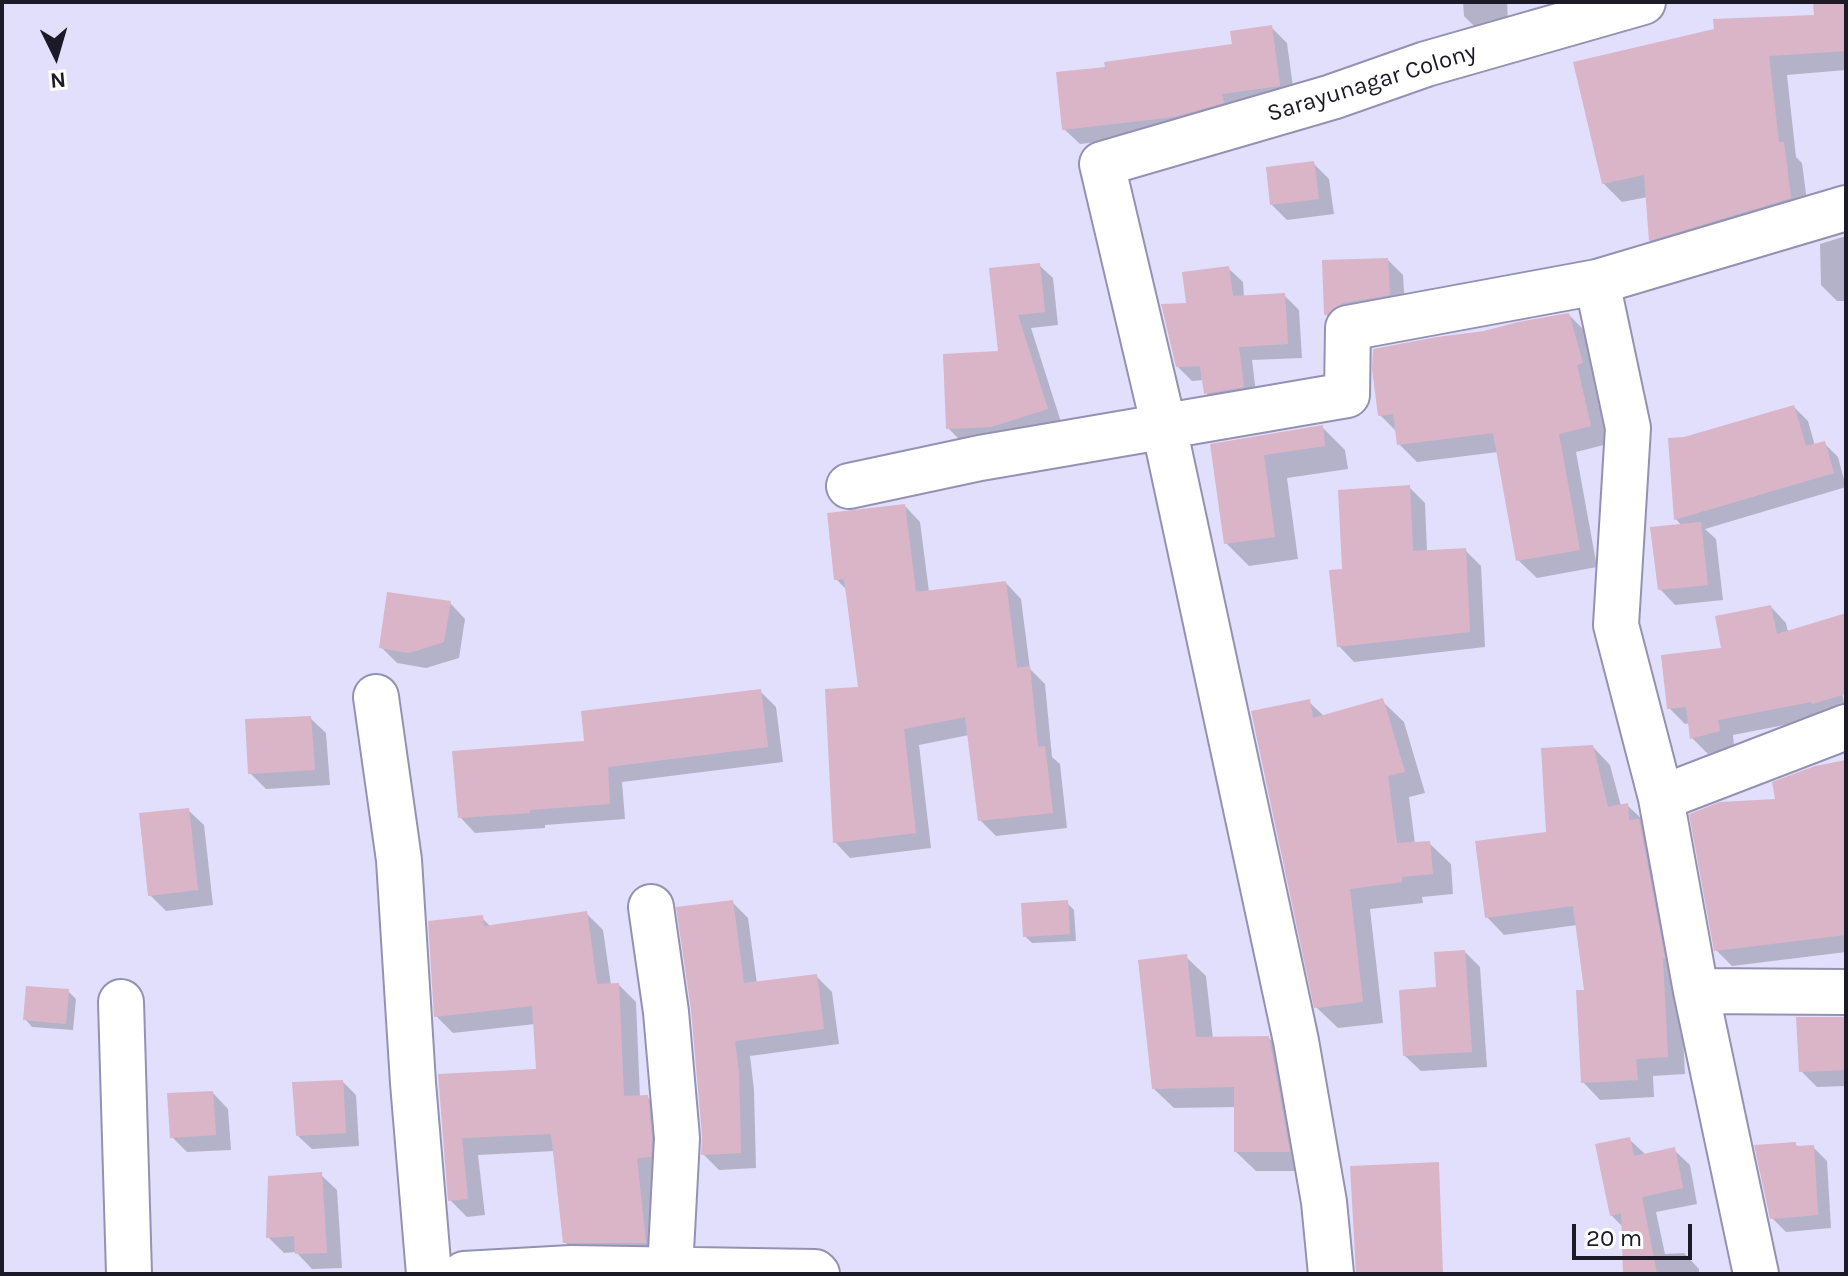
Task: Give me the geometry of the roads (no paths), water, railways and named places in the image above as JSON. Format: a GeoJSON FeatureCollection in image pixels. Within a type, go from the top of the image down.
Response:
{"type":"FeatureCollection","features":[{"type":"Feature","properties":{"kind":"street","name":"Sarayunagar Colony"},"geometry":{"type":"LineString","coordinates":[[1164,427],[1102,164],[1332,97],[1426,64],[1643,2]]}},
{"type":"Feature","properties":{"kind":"street"},"geometry":{"type":"LineString","coordinates":[[849,486],[980,458],[1347,395],[1348,328],[1597,282],[1846,208]]}},
{"type":"Feature","properties":{"kind":"street"},"geometry":{"type":"LineString","coordinates":[[1597,282],[1628,428],[1616,625],[1661,798],[1696,991],[1756,1274]]}},
{"type":"Feature","properties":{"kind":"street"},"geometry":{"type":"LineString","coordinates":[[1164,427],[1296,1041],[1324,1202],[1331,1274]]}},
{"type":"Feature","properties":{"kind":"street"},"geometry":{"type":"LineString","coordinates":[[376,697],[399,860],[429,1274]]}},
{"type":"Feature","properties":{"kind":"street"},"geometry":{"type":"LineString","coordinates":[[1661,798],[1846,727]]}},
{"type":"Feature","properties":{"kind":"street"},"geometry":{"type":"LineString","coordinates":[[651,907],[666,1012],[677,1138],[670,1270]]}},
{"type":"Feature","properties":{"kind":"street"},"geometry":{"type":"LineString","coordinates":[[1696,991],[1846,992]]}},
{"type":"Feature","properties":{"kind":"street"},"geometry":{"type":"LineString","coordinates":[[121,1002],[129,1274]]}},
{"type":"Feature","properties":{"kind":"street"},"geometry":{"type":"LineString","coordinates":[[464,1274],[571,1268],[817,1274]]}}]}
